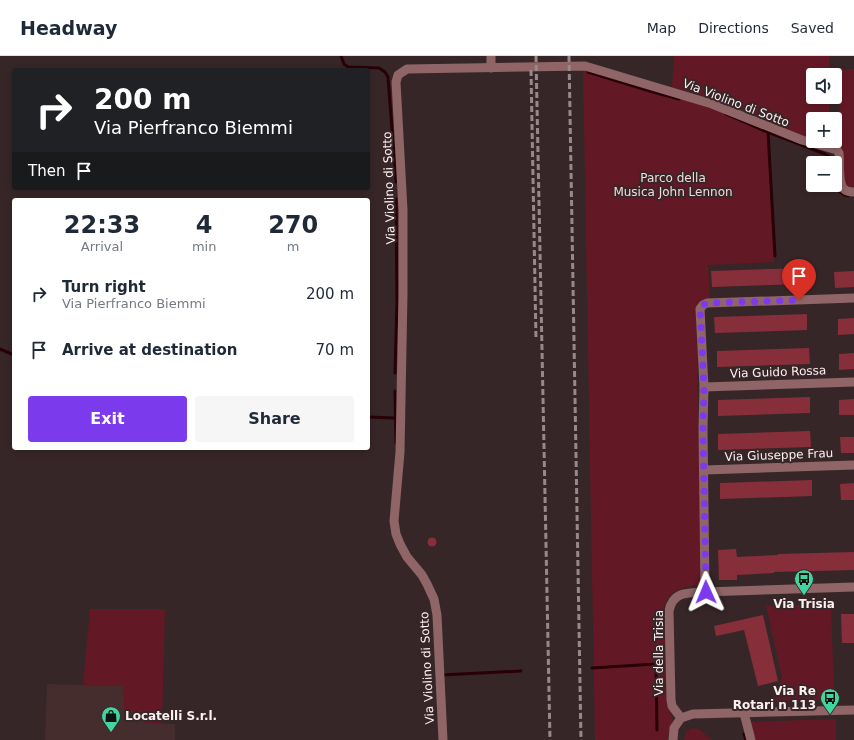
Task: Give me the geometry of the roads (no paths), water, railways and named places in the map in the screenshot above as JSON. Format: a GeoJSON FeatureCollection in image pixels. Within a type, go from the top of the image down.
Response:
{"type":"FeatureCollection","features":[{"type":"Feature","properties":{"kind":"street"},"geometry":{"type":"LineString","coordinates":[[491,56],[492,68]]}},
{"type":"Feature","properties":{"kind":"street","name":"Via Violino di Sotto"},"geometry":{"type":"LineString","coordinates":[[443,740],[438,615],[434,599],[427,584],[422,575],[407,557],[400,544],[396,534],[394,521],[400,452],[403,294],[403,210],[396,82],[398,75],[407,69],[585,66],[712,104],[802,140],[834,149],[839,153],[842,187],[846,191],[854,192]]}},
{"type":"Feature","properties":{"kind":"street"},"geometry":{"type":"LineString","coordinates":[[706,592],[704,387],[700,309],[707,303],[854,298]]}},
{"type":"Feature","properties":{"kind":"street","name":"Via Guido Rossa"},"geometry":{"type":"LineString","coordinates":[[704,387],[854,382]]}},
{"type":"Feature","properties":{"kind":"street","name":"Via Giuseppe Frau"},"geometry":{"type":"LineString","coordinates":[[704,470],[854,465]]}},
{"type":"Feature","properties":{"kind":"street","name":"Via della Trisia"},"geometry":{"type":"LineString","coordinates":[[681,718],[672,706],[671,700],[669,611],[670,605],[679,595],[706,592],[854,587]]}},
{"type":"Feature","properties":{"kind":"street"},"geometry":{"type":"LineString","coordinates":[[673,740],[674,728],[681,718],[693,714],[854,710]]}},
{"type":"Feature","properties":{"kind":"street"},"geometry":{"type":"LineString","coordinates":[[744,713],[751,740]]}},
{"type":"Feature","properties":{"kind":"waterway"},"geometry":{"type":"LineString","coordinates":[[341,56],[344,64],[348,67],[379,68],[385,72],[388,77],[396,182]]}},
{"type":"Feature","properties":{"kind":"waterway"},"geometry":{"type":"LineString","coordinates":[[588,72],[679,99]]}},
{"type":"Feature","properties":{"kind":"waterway"},"geometry":{"type":"LineString","coordinates":[[726,114],[828,156]]}},
{"type":"Feature","properties":{"kind":"waterway"},"geometry":{"type":"LineString","coordinates":[[768,132],[775,256]]}},
{"type":"Feature","properties":{"kind":"waterway"},"geometry":{"type":"LineString","coordinates":[[841,192],[848,196]]}},
{"type":"Feature","properties":{"kind":"waterway"},"geometry":{"type":"LineString","coordinates":[[395,373],[397,302],[396,199]]}},
{"type":"Feature","properties":{"kind":"waterway"},"geometry":{"type":"LineString","coordinates":[[0,349],[12,354]]}},
{"type":"Feature","properties":{"kind":"waterway"},"geometry":{"type":"LineString","coordinates":[[395,391],[396,443]]}},
{"type":"Feature","properties":{"kind":"waterway"},"geometry":{"type":"LineString","coordinates":[[370,417],[395,418]]}},
{"type":"Feature","properties":{"kind":"waterway"},"geometry":{"type":"LineString","coordinates":[[592,668],[656,664],[657,730]]}},
{"type":"Feature","properties":{"kind":"waterway"},"geometry":{"type":"LineString","coordinates":[[442,675],[521,671]]}},
{"type":"Feature","properties":{"kind":"waterway"},"geometry":{"type":"LineString","coordinates":[[744,734],[746,740]]}},
{"type":"Feature","properties":{"kind":"railway"},"geometry":{"type":"LineString","coordinates":[[536,56],[550,740]]}},
{"type":"Feature","properties":{"kind":"railway"},"geometry":{"type":"LineString","coordinates":[[569,56],[581,740]]}},
{"type":"Feature","properties":{"kind":"railway"},"geometry":{"type":"LineString","coordinates":[[531,70],[536,340]]}},
{"type":"Feature","properties":{"kind":"place","name":"Via Trisia"},"geometry":{"type":"Point","coordinates":[804,596]}},
{"type":"Feature","properties":{"kind":"place","name":"Via Re Rotari n 113"},"geometry":{"type":"Point","coordinates":[830,715]}},
{"type":"Feature","properties":{"kind":"place","name":"Locatelli S.r.l."},"geometry":{"type":"Point","coordinates":[111,733]}},
{"type":"Feature","properties":{"kind":"park label","name":"Parco della Musica John Lennon"},"geometry":{"type":"Point","coordinates":[673,185]}}]}
